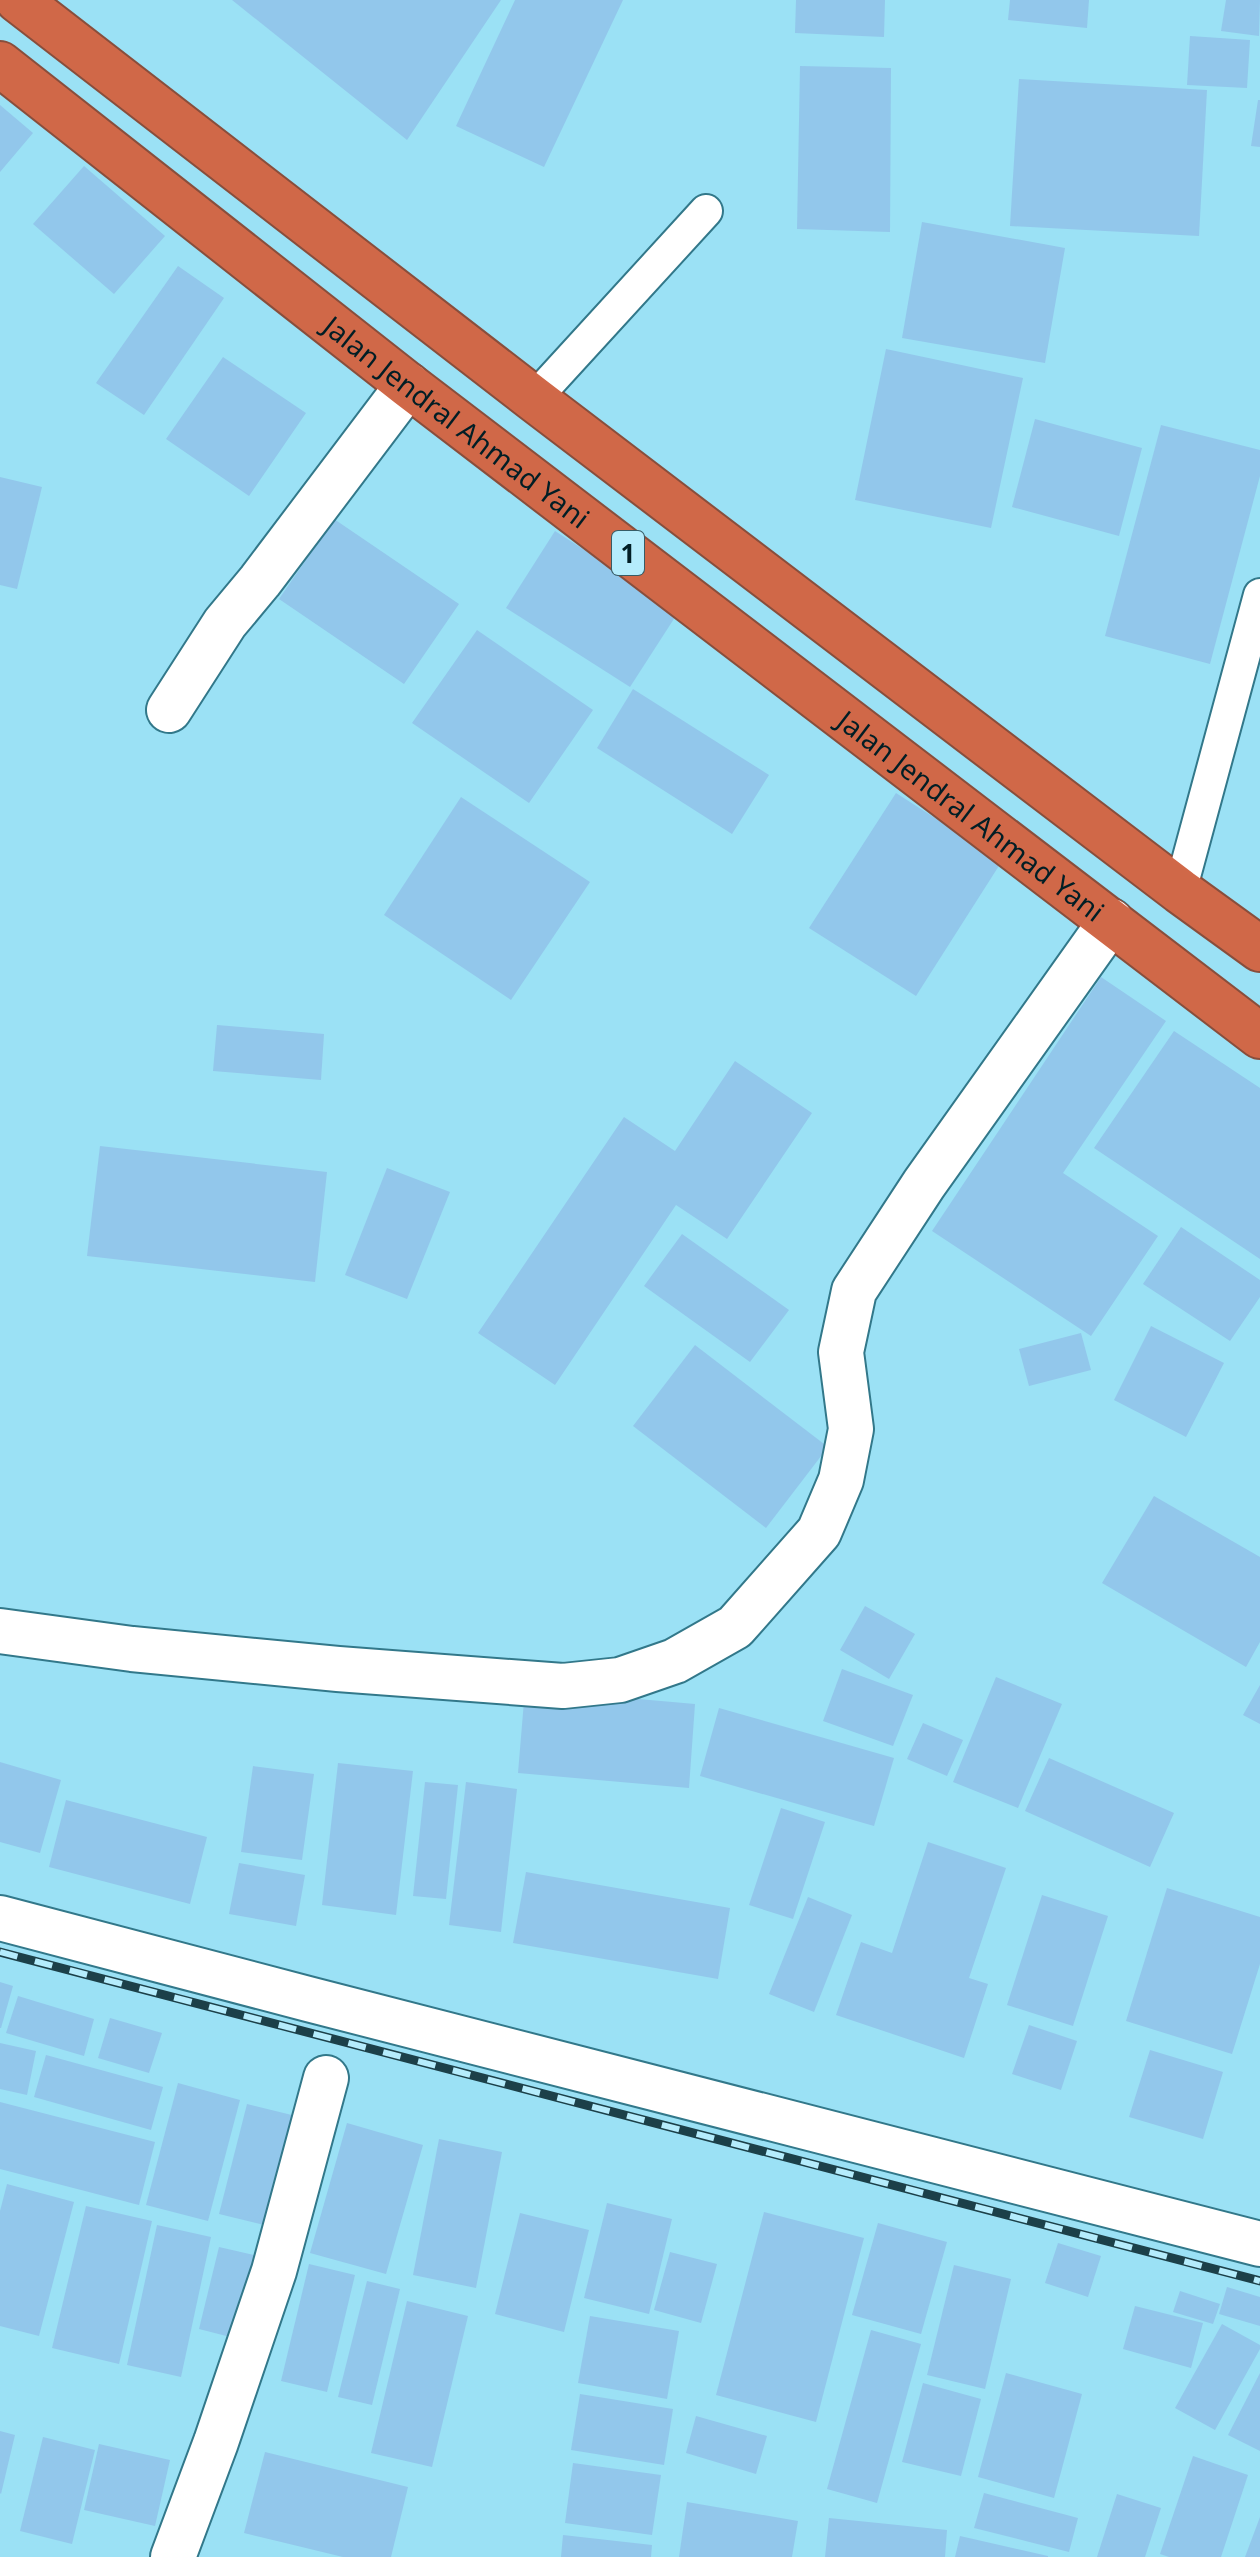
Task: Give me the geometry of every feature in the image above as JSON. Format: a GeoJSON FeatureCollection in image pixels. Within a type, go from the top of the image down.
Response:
{"type":"FeatureCollection","features":[{"type":"Feature","properties":{"kind":"highway","name":"1"},"geometry":{"type":"LineString","coordinates":[[18,0],[534,399],[1260,949]]}},
{"type":"Feature","properties":{"kind":"highway","name":"Jalan Jendral Ahmad Yani"},"geometry":{"type":"LineString","coordinates":[[0,64],[408,385],[1260,1036]]}},
{"type":"Feature","properties":{"kind":"street"},"geometry":{"type":"LineString","coordinates":[[169,710],[225,623],[408,385]]}},
{"type":"Feature","properties":{"kind":"street"},"geometry":{"type":"LineString","coordinates":[[0,1631],[148,1651],[563,1686],[620,1680],[675,1661],[735,1627],[819,1532],[841,1480],[851,1429],[841,1352],[854,1291],[924,1184],[1111,921]]}},
{"type":"Feature","properties":{"kind":"street"},"geometry":{"type":"LineString","coordinates":[[0,1918],[1260,2244]]}},
{"type":"Feature","properties":{"kind":"street"},"geometry":{"type":"LineString","coordinates":[[173,2557],[274,2271],[326,2078]]}},
{"type":"Feature","properties":{"kind":"lane"},"geometry":{"type":"LineString","coordinates":[[534,399],[706,211]]}},
{"type":"Feature","properties":{"kind":"lane"},"geometry":{"type":"LineString","coordinates":[[1180,891],[1260,595]]}},
{"type":"Feature","properties":{"kind":"building"},"geometry":{"type":"Polygon","coordinates":[[[232,0],[501,0],[407,140],[232,0]]]}},
{"type":"Feature","properties":{"kind":"building"},"geometry":{"type":"Polygon","coordinates":[[[515,0],[623,0],[544,167],[456,126],[515,0]]]}},
{"type":"Feature","properties":{"kind":"building"},"geometry":{"type":"Polygon","coordinates":[[[796,0],[885,0],[884,37],[795,33],[796,0]]]}},
{"type":"Feature","properties":{"kind":"building"},"geometry":{"type":"Polygon","coordinates":[[[1010,0],[1089,0],[1087,28],[1008,20],[1010,0]]]}},
{"type":"Feature","properties":{"kind":"building"},"geometry":{"type":"Polygon","coordinates":[[[1226,0],[1260,0],[1259,36],[1221,31],[1226,0]]]}},
{"type":"Feature","properties":{"kind":"building"},"geometry":{"type":"Polygon","coordinates":[[[1190,36],[1250,40],[1247,88],[1187,85],[1190,36]]]}},
{"type":"Feature","properties":{"kind":"building"},"geometry":{"type":"Polygon","coordinates":[[[800,66],[891,68],[890,232],[797,229],[800,66]]]}},
{"type":"Feature","properties":{"kind":"building"},"geometry":{"type":"Polygon","coordinates":[[[1019,79],[1207,90],[1199,236],[1010,226],[1019,79]]]}},
{"type":"Feature","properties":{"kind":"building"},"geometry":{"type":"Polygon","coordinates":[[[1260,100],[1260,147],[1251,146],[1260,100]]]}},
{"type":"Feature","properties":{"kind":"building"},"geometry":{"type":"Polygon","coordinates":[[[0,105],[33,133],[0,172],[0,105]]]}},
{"type":"Feature","properties":{"kind":"building"},"geometry":{"type":"Polygon","coordinates":[[[84,166],[165,236],[114,294],[33,224],[84,166]]]}},
{"type":"Feature","properties":{"kind":"building"},"geometry":{"type":"Polygon","coordinates":[[[922,222],[1065,248],[1045,363],[902,338],[922,222]]]}},
{"type":"Feature","properties":{"kind":"building"},"geometry":{"type":"Polygon","coordinates":[[[178,266],[224,298],[144,415],[96,383],[178,266]]]}},
{"type":"Feature","properties":{"kind":"building"},"geometry":{"type":"Polygon","coordinates":[[[886,349],[1023,378],[991,528],[855,500],[886,349]]]}},
{"type":"Feature","properties":{"kind":"building"},"geometry":{"type":"Polygon","coordinates":[[[223,357],[306,413],[249,496],[166,439],[223,357]]]}},
{"type":"Feature","properties":{"kind":"building"},"geometry":{"type":"Polygon","coordinates":[[[1035,419],[1142,448],[1119,536],[1012,507],[1035,419]]]}},
{"type":"Feature","properties":{"kind":"building"},"geometry":{"type":"Polygon","coordinates":[[[1161,425],[1260,450],[1260,476],[1210,664],[1105,636],[1161,425]]]}},
{"type":"Feature","properties":{"kind":"building"},"geometry":{"type":"Polygon","coordinates":[[[0,477],[42,487],[17,589],[0,585],[0,477]]]}},
{"type":"Feature","properties":{"kind":"building"},"geometry":{"type":"Polygon","coordinates":[[[334,519],[459,604],[404,684],[279,599],[334,519]]]}},
{"type":"Feature","properties":{"kind":"building"},"geometry":{"type":"Polygon","coordinates":[[[555,531],[679,611],[630,687],[506,608],[555,531]]]}},
{"type":"Feature","properties":{"kind":"building"},"geometry":{"type":"Polygon","coordinates":[[[477,630],[593,710],[529,803],[412,723],[477,630]]]}},
{"type":"Feature","properties":{"kind":"building"},"geometry":{"type":"Polygon","coordinates":[[[633,689],[769,775],[732,834],[597,748],[633,689]]]}},
{"type":"Feature","properties":{"kind":"building"},"geometry":{"type":"Polygon","coordinates":[[[896,793],[1002,861],[916,996],[809,928],[896,793]]]}},
{"type":"Feature","properties":{"kind":"building"},"geometry":{"type":"Polygon","coordinates":[[[461,797],[590,882],[511,1000],[384,915],[461,797]]]}},
{"type":"Feature","properties":{"kind":"building"},"geometry":{"type":"Polygon","coordinates":[[[1101,977],[1166,1021],[1063,1173],[1158,1236],[1091,1336],[932,1231],[1101,977]]]}},
{"type":"Feature","properties":{"kind":"building"},"geometry":{"type":"Polygon","coordinates":[[[217,1025],[324,1034],[321,1080],[213,1071],[217,1025]]]}},
{"type":"Feature","properties":{"kind":"building"},"geometry":{"type":"Polygon","coordinates":[[[1174,1031],[1260,1088],[1260,1259],[1094,1148],[1174,1031]]]}},
{"type":"Feature","properties":{"kind":"building"},"geometry":{"type":"Polygon","coordinates":[[[735,1061],[812,1113],[727,1239],[676,1205],[555,1385],[478,1333],[624,1117],[675,1151],[735,1061]]]}},
{"type":"Feature","properties":{"kind":"building"},"geometry":{"type":"Polygon","coordinates":[[[100,1146],[327,1172],[315,1282],[87,1256],[100,1146]]]}},
{"type":"Feature","properties":{"kind":"building"},"geometry":{"type":"Polygon","coordinates":[[[387,1168],[450,1192],[407,1299],[345,1275],[387,1168]]]}},
{"type":"Feature","properties":{"kind":"building"},"geometry":{"type":"Polygon","coordinates":[[[1181,1227],[1260,1280],[1260,1297],[1230,1341],[1143,1284],[1181,1227]]]}},
{"type":"Feature","properties":{"kind":"building"},"geometry":{"type":"Polygon","coordinates":[[[682,1234],[789,1310],[750,1362],[644,1286],[682,1234]]]}},
{"type":"Feature","properties":{"kind":"building"},"geometry":{"type":"Polygon","coordinates":[[[1151,1326],[1224,1363],[1186,1437],[1114,1400],[1151,1326]]]}},
{"type":"Feature","properties":{"kind":"building"},"geometry":{"type":"Polygon","coordinates":[[[1081,1333],[1091,1370],[1029,1386],[1019,1349],[1081,1333]]]}},
{"type":"Feature","properties":{"kind":"building"},"geometry":{"type":"Polygon","coordinates":[[[695,1345],[828,1447],[766,1528],[633,1426],[695,1345]]]}},
{"type":"Feature","properties":{"kind":"building"},"geometry":{"type":"Polygon","coordinates":[[[1154,1496],[1260,1557],[1260,1642],[1246,1667],[1102,1583],[1154,1496]]]}},
{"type":"Feature","properties":{"kind":"building"},"geometry":{"type":"Polygon","coordinates":[[[865,1606],[915,1634],[889,1679],[840,1650],[865,1606]]]}},
{"type":"Feature","properties":{"kind":"building"},"geometry":{"type":"Polygon","coordinates":[[[842,1669],[913,1695],[893,1746],[823,1721],[842,1669]]]}},
{"type":"Feature","properties":{"kind":"building"},"geometry":{"type":"Polygon","coordinates":[[[996,1677],[1062,1704],[1018,1808],[953,1782],[996,1677]]]}},
{"type":"Feature","properties":{"kind":"building"},"geometry":{"type":"Polygon","coordinates":[[[1260,1685],[1260,1724],[1243,1715],[1260,1685]]]}},
{"type":"Feature","properties":{"kind":"building"},"geometry":{"type":"Polygon","coordinates":[[[525,1689],[695,1704],[689,1788],[518,1773],[525,1689]]]}},
{"type":"Feature","properties":{"kind":"building"},"geometry":{"type":"Polygon","coordinates":[[[719,1708],[894,1758],[874,1826],[700,1776],[719,1708]]]}},
{"type":"Feature","properties":{"kind":"building"},"geometry":{"type":"Polygon","coordinates":[[[923,1723],[963,1740],[947,1776],[907,1759],[923,1723]]]}},
{"type":"Feature","properties":{"kind":"building"},"geometry":{"type":"Polygon","coordinates":[[[1049,1758],[1174,1813],[1150,1867],[1025,1811],[1049,1758]]]}},
{"type":"Feature","properties":{"kind":"building"},"geometry":{"type":"Polygon","coordinates":[[[0,1762],[61,1780],[40,1853],[0,1842],[0,1762]]]}},
{"type":"Feature","properties":{"kind":"building"},"geometry":{"type":"Polygon","coordinates":[[[338,1763],[413,1771],[396,1915],[322,1905],[338,1763]]]}},
{"type":"Feature","properties":{"kind":"building"},"geometry":{"type":"Polygon","coordinates":[[[253,1766],[314,1774],[302,1860],[241,1852],[253,1766]]]}},
{"type":"Feature","properties":{"kind":"building"},"geometry":{"type":"Polygon","coordinates":[[[425,1782],[458,1785],[446,1899],[413,1896],[425,1782]]]}},
{"type":"Feature","properties":{"kind":"building"},"geometry":{"type":"Polygon","coordinates":[[[466,1782],[517,1789],[501,1932],[449,1925],[466,1782]]]}},
{"type":"Feature","properties":{"kind":"building"},"geometry":{"type":"Polygon","coordinates":[[[66,1800],[207,1837],[190,1904],[49,1867],[66,1800]]]}},
{"type":"Feature","properties":{"kind":"building"},"geometry":{"type":"Polygon","coordinates":[[[781,1808],[825,1822],[793,1919],[749,1905],[781,1808]]]}},
{"type":"Feature","properties":{"kind":"building"},"geometry":{"type":"Polygon","coordinates":[[[928,1842],[1006,1868],[969,1978],[988,1984],[964,2058],[836,2015],[861,1942],[892,1953],[928,1842]]]}},
{"type":"Feature","properties":{"kind":"building"},"geometry":{"type":"Polygon","coordinates":[[[239,1863],[305,1875],[296,1926],[229,1914],[239,1863]]]}},
{"type":"Feature","properties":{"kind":"building"},"geometry":{"type":"Polygon","coordinates":[[[526,1872],[730,1908],[718,1979],[513,1943],[526,1872]]]}},
{"type":"Feature","properties":{"kind":"building"},"geometry":{"type":"Polygon","coordinates":[[[1167,1888],[1260,1917],[1260,1964],[1232,2054],[1126,2021],[1167,1888]]]}},
{"type":"Feature","properties":{"kind":"building"},"geometry":{"type":"Polygon","coordinates":[[[1042,1895],[1108,1916],[1073,2026],[1007,2005],[1042,1895]]]}},
{"type":"Feature","properties":{"kind":"building"},"geometry":{"type":"Polygon","coordinates":[[[808,1897],[852,1915],[814,2012],[769,1994],[808,1897]]]}},
{"type":"Feature","properties":{"kind":"building"},"geometry":{"type":"Polygon","coordinates":[[[0,1982],[13,1986],[1,2028],[0,2028],[0,1982]]]}},
{"type":"Feature","properties":{"kind":"building"},"geometry":{"type":"Polygon","coordinates":[[[18,1996],[94,2019],[84,2056],[6,2033],[18,1996]]]}},
{"type":"Feature","properties":{"kind":"building"},"geometry":{"type":"Polygon","coordinates":[[[110,2018],[162,2033],[149,2073],[98,2058],[110,2018]]]}},
{"type":"Feature","properties":{"kind":"building"},"geometry":{"type":"Polygon","coordinates":[[[1029,2025],[1077,2041],[1061,2090],[1012,2074],[1029,2025]]]}},
{"type":"Feature","properties":{"kind":"building"},"geometry":{"type":"Polygon","coordinates":[[[0,2043],[36,2051],[27,2095],[0,2089],[0,2043]]]}},
{"type":"Feature","properties":{"kind":"building"},"geometry":{"type":"Polygon","coordinates":[[[1150,2050],[1223,2072],[1203,2139],[1129,2117],[1150,2050]]]}},
{"type":"Feature","properties":{"kind":"building"},"geometry":{"type":"Polygon","coordinates":[[[46,2055],[163,2087],[151,2130],[34,2097],[46,2055]]]}},
{"type":"Feature","properties":{"kind":"building"},"geometry":{"type":"Polygon","coordinates":[[[178,2083],[240,2100],[208,2221],[146,2205],[178,2083]]]}},
{"type":"Feature","properties":{"kind":"building"},"geometry":{"type":"Polygon","coordinates":[[[0,2102],[155,2142],[139,2205],[0,2169],[0,2102]]]}},
{"type":"Feature","properties":{"kind":"building"},"geometry":{"type":"Polygon","coordinates":[[[247,2104],[304,2118],[276,2228],[219,2214],[247,2104]]]}},
{"type":"Feature","properties":{"kind":"building"},"geometry":{"type":"Polygon","coordinates":[[[347,2123],[423,2145],[386,2274],[310,2253],[347,2123]]]}},
{"type":"Feature","properties":{"kind":"building"},"geometry":{"type":"Polygon","coordinates":[[[439,2139],[502,2152],[476,2288],[413,2275],[439,2139]]]}},
{"type":"Feature","properties":{"kind":"building"},"geometry":{"type":"Polygon","coordinates":[[[7,2184],[74,2202],[39,2336],[0,2326],[0,2211],[7,2184]]]}},
{"type":"Feature","properties":{"kind":"building"},"geometry":{"type":"Polygon","coordinates":[[[607,2203],[672,2219],[649,2314],[584,2298],[607,2203]]]}},
{"type":"Feature","properties":{"kind":"building"},"geometry":{"type":"Polygon","coordinates":[[[86,2206],[152,2221],[119,2364],[52,2348],[86,2206]]]}},
{"type":"Feature","properties":{"kind":"building"},"geometry":{"type":"Polygon","coordinates":[[[764,2212],[864,2238],[816,2422],[716,2395],[764,2212]]]}},
{"type":"Feature","properties":{"kind":"building"},"geometry":{"type":"Polygon","coordinates":[[[520,2213],[589,2230],[564,2332],[495,2314],[520,2213]]]}},
{"type":"Feature","properties":{"kind":"building"},"geometry":{"type":"Polygon","coordinates":[[[878,2223],[947,2242],[921,2334],[852,2315],[878,2223]]]}},
{"type":"Feature","properties":{"kind":"building"},"geometry":{"type":"Polygon","coordinates":[[[157,2225],[211,2237],[181,2377],[127,2365],[157,2225]]]}},
{"type":"Feature","properties":{"kind":"building"},"geometry":{"type":"Polygon","coordinates":[[[1058,2243],[1101,2256],[1088,2297],[1045,2283],[1058,2243]]]}},
{"type":"Feature","properties":{"kind":"building"},"geometry":{"type":"Polygon","coordinates":[[[219,2247],[262,2257],[242,2340],[199,2329],[219,2247]]]}},
{"type":"Feature","properties":{"kind":"building"},"geometry":{"type":"Polygon","coordinates":[[[670,2252],[717,2264],[701,2323],[654,2310],[670,2252]]]}},
{"type":"Feature","properties":{"kind":"building"},"geometry":{"type":"Polygon","coordinates":[[[309,2264],[355,2275],[327,2392],[281,2381],[309,2264]]]}},
{"type":"Feature","properties":{"kind":"building"},"geometry":{"type":"Polygon","coordinates":[[[954,2265],[1011,2279],[985,2389],[927,2375],[954,2265]]]}},
{"type":"Feature","properties":{"kind":"building"},"geometry":{"type":"Polygon","coordinates":[[[367,2281],[400,2289],[372,2405],[338,2397],[367,2281]]]}},
{"type":"Feature","properties":{"kind":"building"},"geometry":{"type":"Polygon","coordinates":[[[1227,2287],[1260,2297],[1260,2326],[1219,2314],[1227,2287]]]}},
{"type":"Feature","properties":{"kind":"building"},"geometry":{"type":"Polygon","coordinates":[[[1180,2291],[1220,2304],[1213,2324],[1173,2312],[1180,2291]]]}},
{"type":"Feature","properties":{"kind":"building"},"geometry":{"type":"Polygon","coordinates":[[[407,2301],[468,2316],[432,2467],[371,2453],[407,2301]]]}},
{"type":"Feature","properties":{"kind":"building"},"geometry":{"type":"Polygon","coordinates":[[[1135,2306],[1203,2323],[1191,2368],[1123,2349],[1135,2306]]]}},
{"type":"Feature","properties":{"kind":"building"},"geometry":{"type":"Polygon","coordinates":[[[590,2316],[679,2331],[667,2399],[578,2383],[590,2316]]]}},
{"type":"Feature","properties":{"kind":"building"},"geometry":{"type":"Polygon","coordinates":[[[1222,2324],[1260,2345],[1260,2349],[1215,2430],[1175,2408],[1222,2324]]]}},
{"type":"Feature","properties":{"kind":"building"},"geometry":{"type":"Polygon","coordinates":[[[871,2330],[921,2344],[877,2503],[827,2489],[871,2330]]]}},
{"type":"Feature","properties":{"kind":"building"},"geometry":{"type":"Polygon","coordinates":[[[1006,2373],[1082,2394],[1054,2498],[978,2477],[1006,2373]]]}},
{"type":"Feature","properties":{"kind":"building"},"geometry":{"type":"Polygon","coordinates":[[[1260,2373],[1260,2451],[1228,2435],[1260,2373]]]}},
{"type":"Feature","properties":{"kind":"building"},"geometry":{"type":"Polygon","coordinates":[[[923,2383],[981,2399],[961,2476],[902,2462],[923,2383]]]}},
{"type":"Feature","properties":{"kind":"building"},"geometry":{"type":"Polygon","coordinates":[[[580,2394],[673,2409],[664,2465],[571,2450],[580,2394]]]}},
{"type":"Feature","properties":{"kind":"building"},"geometry":{"type":"Polygon","coordinates":[[[696,2416],[767,2436],[756,2474],[686,2453],[696,2416]]]}},
{"type":"Feature","properties":{"kind":"building"},"geometry":{"type":"Polygon","coordinates":[[[0,2431],[15,2435],[1,2494],[0,2493],[0,2431]]]}},
{"type":"Feature","properties":{"kind":"building"},"geometry":{"type":"Polygon","coordinates":[[[43,2437],[95,2450],[72,2544],[20,2531],[43,2437]]]}},
{"type":"Feature","properties":{"kind":"building"},"geometry":{"type":"Polygon","coordinates":[[[99,2444],[170,2460],[155,2526],[84,2510],[99,2444]]]}},
{"type":"Feature","properties":{"kind":"building"},"geometry":{"type":"Polygon","coordinates":[[[265,2452],[408,2487],[391,2557],[343,2557],[244,2533],[265,2452]]]}},
{"type":"Feature","properties":{"kind":"building"},"geometry":{"type":"Polygon","coordinates":[[[1193,2456],[1248,2475],[1221,2557],[1169,2557],[1160,2554],[1193,2456]]]}},
{"type":"Feature","properties":{"kind":"building"},"geometry":{"type":"Polygon","coordinates":[[[573,2463],[661,2475],[652,2535],[565,2523],[573,2463]]]}},
{"type":"Feature","properties":{"kind":"building"},"geometry":{"type":"Polygon","coordinates":[[[984,2493],[1078,2518],[1069,2552],[974,2528],[984,2493]]]}},
{"type":"Feature","properties":{"kind":"building"},"geometry":{"type":"Polygon","coordinates":[[[1117,2494],[1161,2508],[1145,2557],[1097,2557],[1117,2494]]]}},
{"type":"Feature","properties":{"kind":"building"},"geometry":{"type":"Polygon","coordinates":[[[687,2502],[798,2521],[792,2557],[679,2557],[687,2502]]]}},
{"type":"Feature","properties":{"kind":"building"},"geometry":{"type":"Polygon","coordinates":[[[1260,2517],[1260,2557],[1245,2557],[1260,2517]]]}},
{"type":"Feature","properties":{"kind":"building"},"geometry":{"type":"Polygon","coordinates":[[[829,2518],[947,2530],[945,2557],[825,2557],[829,2518]]]}},
{"type":"Feature","properties":{"kind":"building"},"geometry":{"type":"Polygon","coordinates":[[[563,2535],[652,2545],[651,2557],[561,2557],[563,2535]]]}},
{"type":"Feature","properties":{"kind":"building"},"geometry":{"type":"Polygon","coordinates":[[[960,2536],[1048,2556],[1048,2557],[955,2557],[960,2536]]]}},
{"type":"Feature","properties":{"kind":"railway"},"geometry":{"type":"LineString","coordinates":[[0,1952],[1260,2281]]}}]}
